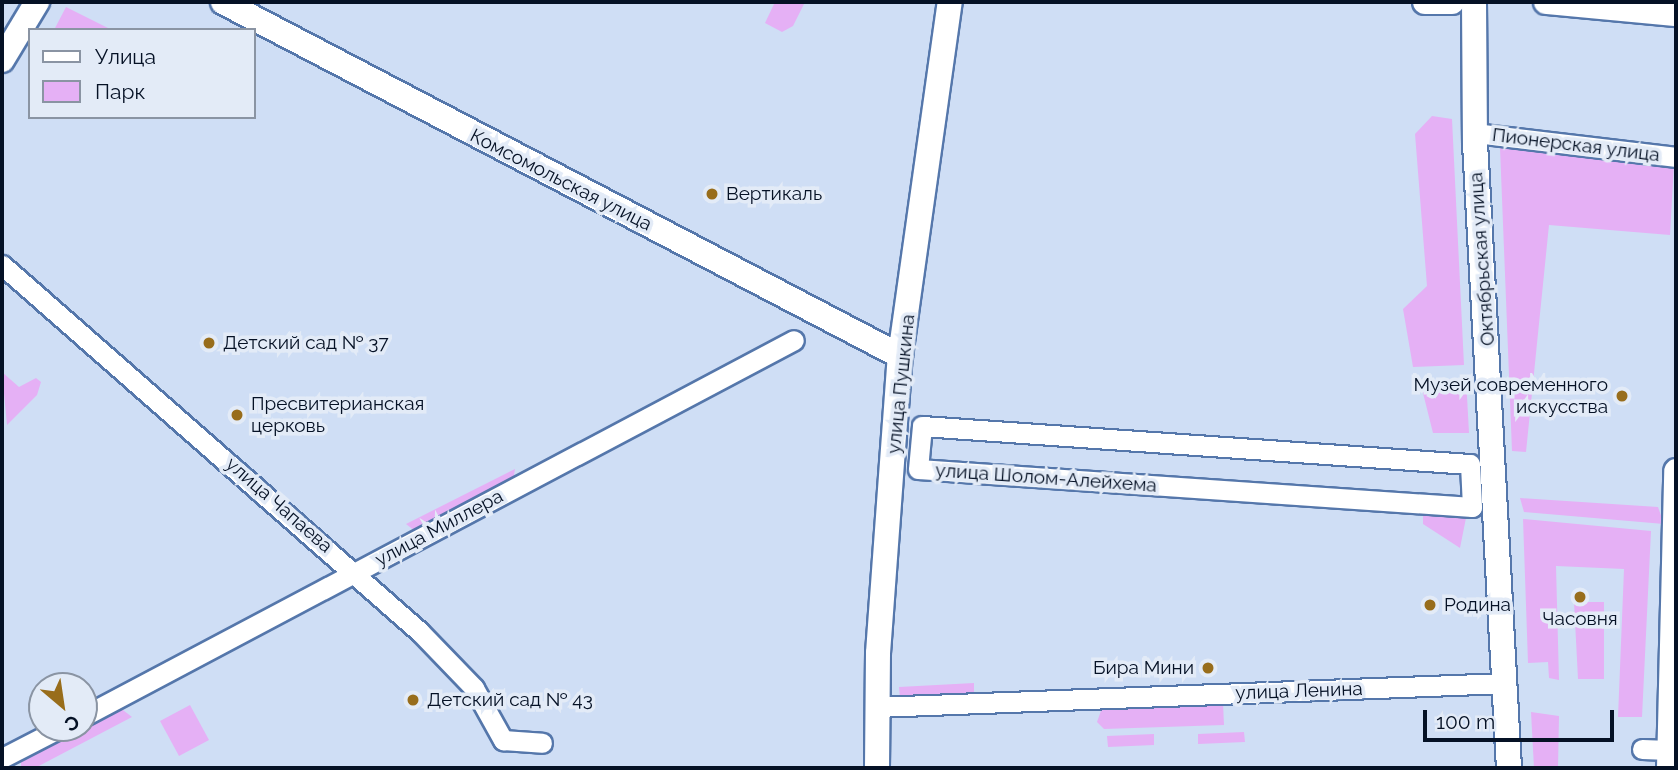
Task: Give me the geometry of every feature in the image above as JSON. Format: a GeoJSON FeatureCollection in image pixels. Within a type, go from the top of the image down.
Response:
{"type":"FeatureCollection","features":[{"type":"Feature","properties":{"kind":"main road"},"geometry":{"type":"LineString","coordinates":[[2,60],[37,2]]}},
{"type":"Feature","properties":{"kind":"main road","name":"Комсомольская улица"},"geometry":{"type":"LineString","coordinates":[[223,2],[900,355]]}},
{"type":"Feature","properties":{"kind":"main road","name":"улица Пушкина"},"geometry":{"type":"LineString","coordinates":[[877,768],[876,707],[900,355],[950,2]]}},
{"type":"Feature","properties":{"kind":"main road"},"geometry":{"type":"LineString","coordinates":[[1426,2],[1452,2]]}},
{"type":"Feature","properties":{"kind":"main road","name":"Октябрьская улица"},"geometry":{"type":"LineString","coordinates":[[1474,2],[1475,133],[1509,768]]}},
{"type":"Feature","properties":{"kind":"main road"},"geometry":{"type":"LineString","coordinates":[[1546,2],[1676,14]]}},
{"type":"Feature","properties":{"kind":"main road"},"geometry":{"type":"LineString","coordinates":[[1671,756],[1676,471]]}},
{"type":"Feature","properties":{"kind":"street","name":"Пионерская улица"},"geometry":{"type":"LineString","coordinates":[[1475,133],[1676,157]]}},
{"type":"Feature","properties":{"kind":"street","name":"улица Чапаева"},"geometry":{"type":"LineString","coordinates":[[2,265],[358,573],[474,688],[503,740],[542,743]]}},
{"type":"Feature","properties":{"kind":"street","name":"улица Миллера"},"geometry":{"type":"LineString","coordinates":[[98,709],[794,340]]}},
{"type":"Feature","properties":{"kind":"street","name":"улица Шолом-Алейхема"},"geometry":{"type":"LineString","coordinates":[[922,426],[1470,464],[1472,508],[918,469],[922,426]]}},
{"type":"Feature","properties":{"kind":"street","name":"улица Ленина"},"geometry":{"type":"LineString","coordinates":[[876,707],[1506,683]]}},
{"type":"Feature","properties":{"kind":"street"},"geometry":{"type":"LineString","coordinates":[[2,758],[33,742]]}},
{"type":"Feature","properties":{"kind":"street"},"geometry":{"type":"LineString","coordinates":[[1642,749],[1671,756]]}},
{"type":"Feature","properties":{"kind":"green space"},"geometry":{"type":"Polygon","coordinates":[[[775,2],[805,2],[793,26],[782,32],[765,23],[775,2]]]}},
{"type":"Feature","properties":{"kind":"green space"},"geometry":{"type":"Polygon","coordinates":[[[66,7],[108,28],[55,28],[66,7]]]}},
{"type":"Feature","properties":{"kind":"green space"},"geometry":{"type":"Polygon","coordinates":[[[1432,116],[1452,119],[1464,365],[1413,367],[1403,309],[1427,286],[1415,134],[1432,116]]]}},
{"type":"Feature","properties":{"kind":"green space"},"geometry":{"type":"Polygon","coordinates":[[[1500,148],[1674,163],[1670,235],[1549,225],[1526,452],[1512,451],[1500,148]]]}},
{"type":"Feature","properties":{"kind":"green space"},"geometry":{"type":"Polygon","coordinates":[[[2,372],[19,387],[36,378],[41,382],[37,395],[7,425],[2,372]]]}},
{"type":"Feature","properties":{"kind":"green space"},"geometry":{"type":"Polygon","coordinates":[[[1466,378],[1469,433],[1433,433],[1420,381],[1466,378]]]}},
{"type":"Feature","properties":{"kind":"green space"},"geometry":{"type":"Polygon","coordinates":[[[515,469],[513,481],[415,531],[406,524],[515,469]]]}},
{"type":"Feature","properties":{"kind":"green space"},"geometry":{"type":"Polygon","coordinates":[[[1520,498],[1658,507],[1664,524],[1524,512],[1520,498]]]}},
{"type":"Feature","properties":{"kind":"green space"},"geometry":{"type":"Polygon","coordinates":[[[1423,509],[1467,513],[1460,548],[1423,524],[1423,509]]]}},
{"type":"Feature","properties":{"kind":"green space"},"geometry":{"type":"Polygon","coordinates":[[[1523,519],[1651,531],[1642,717],[1618,717],[1624,569],[1556,566],[1559,680],[1549,678],[1548,662],[1528,663],[1523,519]]]}},
{"type":"Feature","properties":{"kind":"green space"},"geometry":{"type":"Polygon","coordinates":[[[1574,602],[1604,602],[1604,679],[1578,679],[1574,602]]]}},
{"type":"Feature","properties":{"kind":"green space"},"geometry":{"type":"Polygon","coordinates":[[[974,683],[974,697],[900,698],[899,687],[974,683]]]}},
{"type":"Feature","properties":{"kind":"green space"},"geometry":{"type":"Polygon","coordinates":[[[1223,703],[1224,725],[1104,729],[1097,722],[1102,708],[1223,703]]]}},
{"type":"Feature","properties":{"kind":"green space"},"geometry":{"type":"Polygon","coordinates":[[[190,705],[209,740],[179,756],[160,721],[190,705]]]}},
{"type":"Feature","properties":{"kind":"green space"},"geometry":{"type":"Polygon","coordinates":[[[119,707],[132,717],[98,735],[98,718],[119,707]]]}},
{"type":"Feature","properties":{"kind":"green space"},"geometry":{"type":"Polygon","coordinates":[[[1531,712],[1559,716],[1558,768],[1534,768],[1531,712]]]}},
{"type":"Feature","properties":{"kind":"green space"},"geometry":{"type":"Polygon","coordinates":[[[1244,732],[1245,742],[1198,744],[1198,734],[1244,732]]]}},
{"type":"Feature","properties":{"kind":"green space"},"geometry":{"type":"Polygon","coordinates":[[[1154,734],[1154,745],[1108,747],[1107,736],[1154,734]]]}},
{"type":"Feature","properties":{"kind":"green space"},"geometry":{"type":"Polygon","coordinates":[[[52,742],[84,742],[35,768],[21,768],[21,758],[52,742]]]}},
{"type":"Feature","properties":{"kind":"place","name":"Вертикаль"},"geometry":{"type":"Point","coordinates":[712,194]}},
{"type":"Feature","properties":{"kind":"place","name":"Детский сад № 37"},"geometry":{"type":"Point","coordinates":[209,343]}},
{"type":"Feature","properties":{"kind":"place","name":"Музей современного искусства"},"geometry":{"type":"Point","coordinates":[1622,396]}},
{"type":"Feature","properties":{"kind":"place","name":"Пресвитерианская церковь"},"geometry":{"type":"Point","coordinates":[237,415]}},
{"type":"Feature","properties":{"kind":"place","name":"Часовня"},"geometry":{"type":"Point","coordinates":[1580,597]}},
{"type":"Feature","properties":{"kind":"place","name":"Родина"},"geometry":{"type":"Point","coordinates":[1430,605]}},
{"type":"Feature","properties":{"kind":"place","name":"Бира Мини"},"geometry":{"type":"Point","coordinates":[1208,668]}},
{"type":"Feature","properties":{"kind":"place","name":"Детский сад № 43"},"geometry":{"type":"Point","coordinates":[413,700]}}]}
